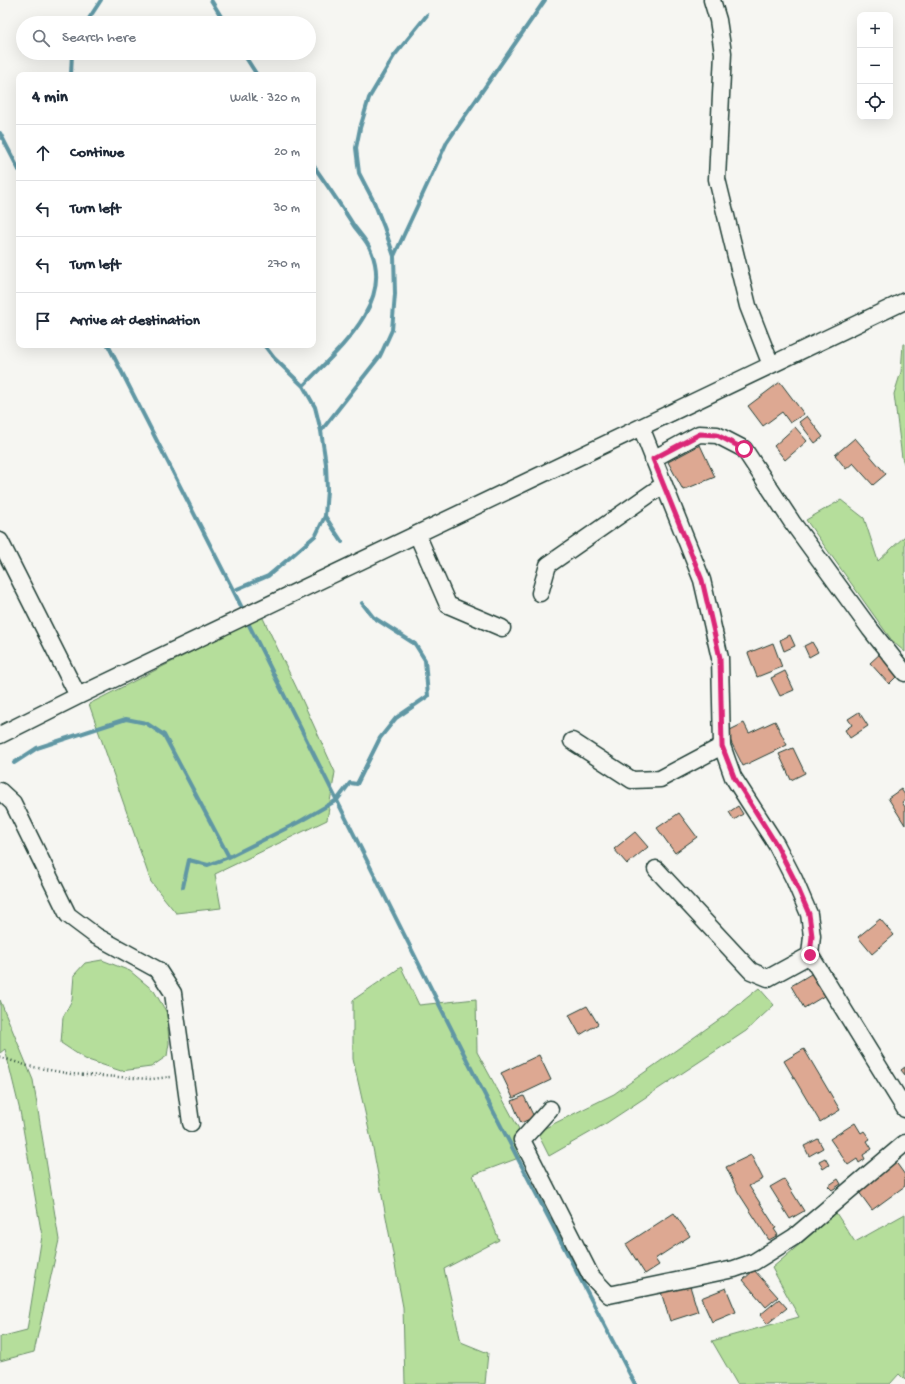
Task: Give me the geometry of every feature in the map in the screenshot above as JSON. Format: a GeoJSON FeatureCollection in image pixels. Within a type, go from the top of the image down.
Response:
{"type":"FeatureCollection","features":[{"type":"Feature","properties":{"kind":"street"},"geometry":{"type":"LineString","coordinates":[[712,0],[718,20],[723,53],[717,179],[748,306],[771,365]]}},
{"type":"Feature","properties":{"kind":"street"},"geometry":{"type":"LineString","coordinates":[[0,735],[78,696],[905,301]]}},
{"type":"Feature","properties":{"kind":"street"},"geometry":{"type":"LineString","coordinates":[[641,427],[702,580],[720,658],[722,746],[734,777],[776,844],[806,906],[809,914],[812,936],[810,955],[905,1108]]}},
{"type":"Feature","properties":{"kind":"street"},"geometry":{"type":"LineString","coordinates":[[653,459],[700,434],[717,435],[744,449],[792,522],[870,629],[905,673]]}},
{"type":"Feature","properties":{"kind":"street"},"geometry":{"type":"LineString","coordinates":[[540,593],[548,565],[663,485]]}},
{"type":"Feature","properties":{"kind":"street"},"geometry":{"type":"LineString","coordinates":[[418,534],[448,605],[502,628]]}},
{"type":"Feature","properties":{"kind":"street"},"geometry":{"type":"LineString","coordinates":[[0,541],[78,696]]}},
{"type":"Feature","properties":{"kind":"street"},"geometry":{"type":"LineString","coordinates":[[572,741],[632,780],[660,779],[722,746]]}},
{"type":"Feature","properties":{"kind":"street"},"geometry":{"type":"LineString","coordinates":[[0,791],[13,803],[68,915],[96,936],[158,970],[173,993],[191,1123]]}},
{"type":"Feature","properties":{"kind":"street"},"geometry":{"type":"LineString","coordinates":[[656,869],[751,971],[768,978],[810,955]]}},
{"type":"Feature","properties":{"kind":"street"},"geometry":{"type":"LineString","coordinates":[[550,1110],[522,1140],[590,1276],[609,1295],[734,1269],[754,1262],[794,1237],[905,1144]]}},
{"type":"Feature","properties":{"kind":"path"},"geometry":{"type":"LineString","coordinates":[[0,1057],[28,1066],[71,1074],[151,1079],[185,1076]]}},
{"type":"Feature","properties":{"kind":"green space"},"geometry":{"type":"Polygon","coordinates":[[[903,344],[905,344],[905,466],[902,458],[894,394],[901,372],[903,344]]]}},
{"type":"Feature","properties":{"kind":"green space"},"geometry":{"type":"Polygon","coordinates":[[[841,500],[864,518],[878,561],[905,536],[905,652],[893,642],[806,520],[841,500]]]}},
{"type":"Feature","properties":{"kind":"green space"},"geometry":{"type":"Polygon","coordinates":[[[262,616],[335,772],[327,820],[215,874],[221,908],[176,913],[151,882],[89,704],[262,616]]]}},
{"type":"Feature","properties":{"kind":"green space"},"geometry":{"type":"Polygon","coordinates":[[[102,960],[130,971],[154,991],[167,1013],[169,1043],[167,1056],[151,1067],[121,1071],[85,1059],[61,1043],[63,1017],[72,1000],[74,975],[85,963],[102,960]]]}},
{"type":"Feature","properties":{"kind":"green space"},"geometry":{"type":"Polygon","coordinates":[[[401,967],[419,1005],[476,999],[477,1052],[532,1153],[473,1175],[499,1240],[444,1269],[461,1342],[488,1353],[485,1384],[405,1384],[403,1307],[373,1148],[353,1059],[353,1000],[401,967]]]}},
{"type":"Feature","properties":{"kind":"green space"},"geometry":{"type":"Polygon","coordinates":[[[759,988],[774,1005],[746,1031],[605,1124],[549,1156],[537,1132],[614,1094],[727,1014],[759,988]]]}},
{"type":"Feature","properties":{"kind":"green space"},"geometry":{"type":"Polygon","coordinates":[[[0,1000],[33,1080],[59,1240],[34,1352],[0,1361],[0,1337],[27,1330],[42,1236],[20,1111],[5,1049],[0,1053],[0,1000]]]}},
{"type":"Feature","properties":{"kind":"green space"},"geometry":{"type":"Polygon","coordinates":[[[836,1213],[855,1242],[905,1214],[905,1380],[899,1374],[890,1384],[737,1384],[712,1341],[799,1317],[772,1268],[836,1213]]]}},
{"type":"Feature","properties":{"kind":"building"},"geometry":{"type":"Polygon","coordinates":[[[780,382],[804,414],[790,423],[782,412],[763,426],[748,406],[780,382]]]}},
{"type":"Feature","properties":{"kind":"building"},"geometry":{"type":"Polygon","coordinates":[[[807,416],[823,437],[815,443],[799,422],[807,416]]]}},
{"type":"Feature","properties":{"kind":"building"},"geometry":{"type":"Polygon","coordinates":[[[795,427],[807,441],[785,460],[774,446],[795,427]]]}},
{"type":"Feature","properties":{"kind":"building"},"geometry":{"type":"Polygon","coordinates":[[[855,438],[886,474],[873,485],[853,463],[846,469],[835,455],[855,438]]]}},
{"type":"Feature","properties":{"kind":"building"},"geometry":{"type":"Polygon","coordinates":[[[700,445],[715,477],[683,490],[668,462],[700,445]]]}},
{"type":"Feature","properties":{"kind":"building"},"geometry":{"type":"Polygon","coordinates":[[[790,635],[795,646],[784,651],[780,640],[790,635]]]}},
{"type":"Feature","properties":{"kind":"building"},"geometry":{"type":"Polygon","coordinates":[[[812,642],[818,652],[809,657],[804,646],[812,642]]]}},
{"type":"Feature","properties":{"kind":"building"},"geometry":{"type":"Polygon","coordinates":[[[773,643],[782,667],[757,677],[748,653],[773,643]]]}},
{"type":"Feature","properties":{"kind":"building"},"geometry":{"type":"Polygon","coordinates":[[[882,652],[900,673],[889,684],[870,663],[882,652]]]}},
{"type":"Feature","properties":{"kind":"building"},"geometry":{"type":"Polygon","coordinates":[[[785,671],[794,690],[780,696],[771,678],[785,671]]]}},
{"type":"Feature","properties":{"kind":"building"},"geometry":{"type":"Polygon","coordinates":[[[859,712],[868,726],[850,738],[845,730],[852,725],[848,719],[859,712]]]}},
{"type":"Feature","properties":{"kind":"building"},"geometry":{"type":"Polygon","coordinates":[[[775,721],[787,745],[743,766],[726,732],[744,723],[749,733],[775,721]]]}},
{"type":"Feature","properties":{"kind":"building"},"geometry":{"type":"Polygon","coordinates":[[[793,748],[805,773],[791,780],[779,754],[793,748]]]}},
{"type":"Feature","properties":{"kind":"building"},"geometry":{"type":"Polygon","coordinates":[[[901,789],[905,795],[905,800],[902,802],[905,807],[905,825],[888,798],[901,789]]]}},
{"type":"Feature","properties":{"kind":"building"},"geometry":{"type":"Polygon","coordinates":[[[738,806],[743,814],[734,820],[729,812],[738,806]]]}},
{"type":"Feature","properties":{"kind":"building"},"geometry":{"type":"Polygon","coordinates":[[[679,813],[697,837],[675,853],[657,828],[679,813]]]}},
{"type":"Feature","properties":{"kind":"building"},"geometry":{"type":"Polygon","coordinates":[[[635,832],[648,847],[627,864],[614,849],[635,832]]]}},
{"type":"Feature","properties":{"kind":"building"},"geometry":{"type":"Polygon","coordinates":[[[880,919],[894,935],[872,954],[858,937],[880,919]]]}},
{"type":"Feature","properties":{"kind":"building"},"geometry":{"type":"Polygon","coordinates":[[[816,971],[829,993],[804,1008],[791,986],[816,971]]]}},
{"type":"Feature","properties":{"kind":"building"},"geometry":{"type":"Polygon","coordinates":[[[587,1006],[598,1024],[580,1035],[569,1015],[587,1006]]]}},
{"type":"Feature","properties":{"kind":"building"},"geometry":{"type":"Polygon","coordinates":[[[804,1049],[840,1110],[820,1122],[784,1061],[804,1049]]]}},
{"type":"Feature","properties":{"kind":"building"},"geometry":{"type":"Polygon","coordinates":[[[539,1055],[551,1080],[513,1098],[501,1073],[539,1055]]]}},
{"type":"Feature","properties":{"kind":"building"},"geometry":{"type":"Polygon","coordinates":[[[905,1067],[905,1075],[901,1070],[905,1067]]]}},
{"type":"Feature","properties":{"kind":"building"},"geometry":{"type":"Polygon","coordinates":[[[524,1096],[534,1117],[521,1123],[512,1101],[524,1096]]]}},
{"type":"Feature","properties":{"kind":"building"},"geometry":{"type":"Polygon","coordinates":[[[855,1123],[861,1133],[864,1131],[870,1139],[867,1141],[872,1149],[863,1155],[865,1159],[859,1163],[857,1159],[848,1165],[830,1139],[855,1123]]]}},
{"type":"Feature","properties":{"kind":"building"},"geometry":{"type":"Polygon","coordinates":[[[818,1139],[823,1148],[809,1156],[804,1146],[818,1139]]]}},
{"type":"Feature","properties":{"kind":"building"},"geometry":{"type":"Polygon","coordinates":[[[751,1155],[763,1179],[749,1186],[776,1228],[774,1229],[778,1235],[769,1240],[738,1192],[726,1167],[751,1155]]]}},
{"type":"Feature","properties":{"kind":"building"},"geometry":{"type":"Polygon","coordinates":[[[825,1158],[829,1165],[823,1169],[819,1161],[825,1158]]]}},
{"type":"Feature","properties":{"kind":"building"},"geometry":{"type":"Polygon","coordinates":[[[895,1161],[905,1175],[905,1186],[872,1210],[856,1188],[895,1161]]]}},
{"type":"Feature","properties":{"kind":"building"},"geometry":{"type":"Polygon","coordinates":[[[784,1179],[804,1211],[790,1219],[770,1187],[784,1179]]]}},
{"type":"Feature","properties":{"kind":"building"},"geometry":{"type":"Polygon","coordinates":[[[838,1179],[841,1184],[832,1190],[828,1186],[838,1179]]]}},
{"type":"Feature","properties":{"kind":"building"},"geometry":{"type":"Polygon","coordinates":[[[674,1213],[690,1236],[655,1259],[659,1265],[645,1274],[626,1244],[674,1213]]]}},
{"type":"Feature","properties":{"kind":"building"},"geometry":{"type":"Polygon","coordinates":[[[754,1270],[778,1297],[766,1307],[743,1280],[754,1270]]]}},
{"type":"Feature","properties":{"kind":"building"},"geometry":{"type":"Polygon","coordinates":[[[689,1283],[698,1312],[670,1321],[661,1292],[689,1283]]]}},
{"type":"Feature","properties":{"kind":"building"},"geometry":{"type":"Polygon","coordinates":[[[726,1288],[736,1312],[712,1322],[701,1298],[726,1288]]]}},
{"type":"Feature","properties":{"kind":"building"},"geometry":{"type":"Polygon","coordinates":[[[779,1299],[787,1308],[767,1324],[760,1315],[779,1299]]]}},
{"type":"Feature","properties":{"kind":"waterway"},"geometry":{"type":"LineString","coordinates":[[91,16],[101,0]]}},
{"type":"Feature","properties":{"kind":"waterway"},"geometry":{"type":"LineString","coordinates":[[211,0],[221,16]]}},
{"type":"Feature","properties":{"kind":"waterway"},"geometry":{"type":"LineString","coordinates":[[394,256],[447,142],[545,0]]}},
{"type":"Feature","properties":{"kind":"waterway"},"geometry":{"type":"LineString","coordinates":[[321,431],[380,356],[392,330],[395,294],[394,256],[374,202],[359,173],[356,148],[369,98],[394,56],[427,15]]}},
{"type":"Feature","properties":{"kind":"waterway"},"geometry":{"type":"LineString","coordinates":[[71,72],[72,60]]}},
{"type":"Feature","properties":{"kind":"waterway"},"geometry":{"type":"LineString","coordinates":[[247,60],[255,72]]}},
{"type":"Feature","properties":{"kind":"waterway"},"geometry":{"type":"LineString","coordinates":[[0,133],[16,164]]}},
{"type":"Feature","properties":{"kind":"waterway"},"geometry":{"type":"LineString","coordinates":[[303,386],[331,358],[358,326],[368,308],[375,290],[376,271],[368,244],[316,169]]}},
{"type":"Feature","properties":{"kind":"waterway"},"geometry":{"type":"LineString","coordinates":[[110,348],[244,612]]}},
{"type":"Feature","properties":{"kind":"waterway"},"geometry":{"type":"LineString","coordinates":[[237,589],[268,576],[316,535],[325,516],[327,490],[326,464],[321,431],[315,407],[303,386],[274,358],[266,348]]}},
{"type":"Feature","properties":{"kind":"waterway"},"geometry":{"type":"LineString","coordinates":[[325,516],[342,542]]}},
{"type":"Feature","properties":{"kind":"waterway"},"geometry":{"type":"LineString","coordinates":[[183,887],[189,860],[208,865],[229,857],[299,822],[337,800],[350,783],[357,784],[380,738],[396,718],[428,696],[425,660],[415,644],[373,617],[362,603]]}},
{"type":"Feature","properties":{"kind":"waterway"},"geometry":{"type":"LineString","coordinates":[[246,619],[475,1076],[635,1384]]}},
{"type":"Feature","properties":{"kind":"waterway"},"geometry":{"type":"LineString","coordinates":[[14,763],[37,748],[126,719],[146,723],[164,735],[229,857]]}},
{"type":"Feature","properties":{"kind":"route"},"geometry":{"type":"LineString","coordinates":[[744,449],[717,435],[700,434],[653,459],[702,580],[720,658],[722,746],[734,777],[776,844],[794,879],[809,914],[812,936],[810,955]]}}]}
